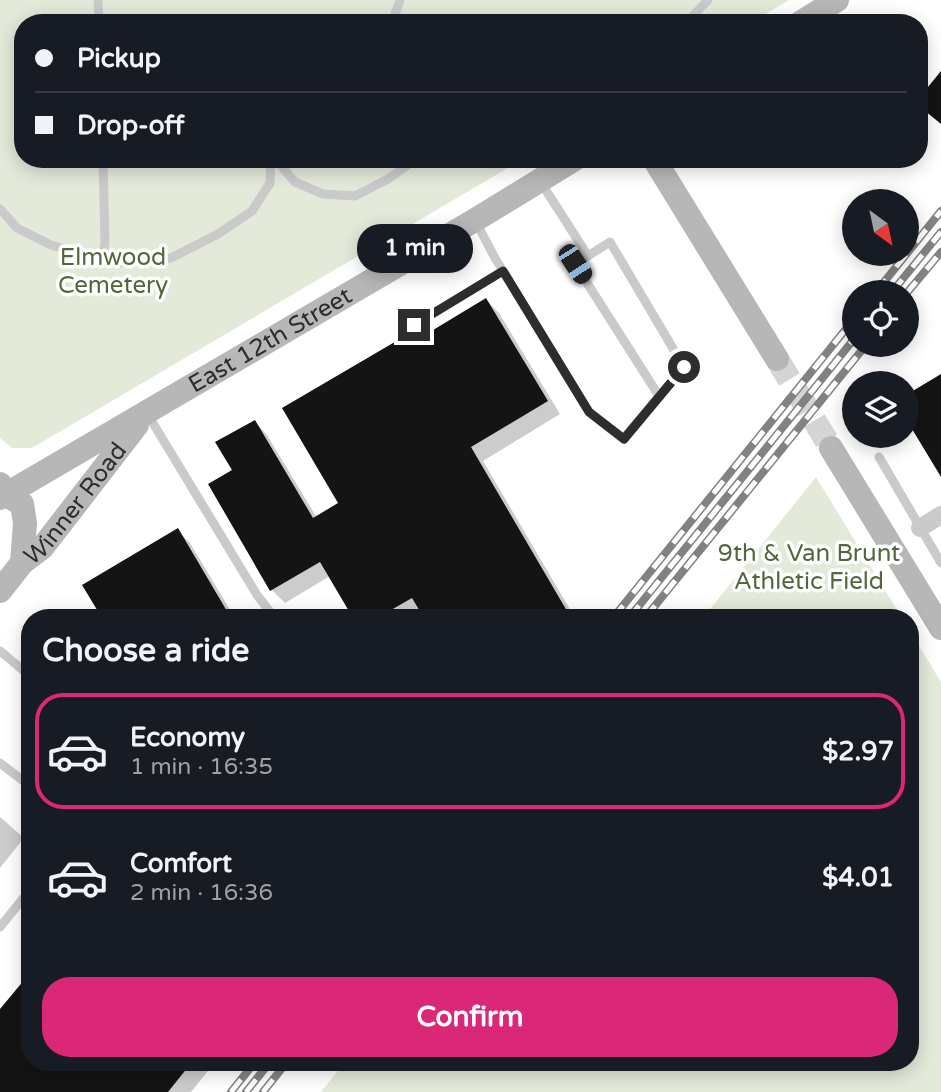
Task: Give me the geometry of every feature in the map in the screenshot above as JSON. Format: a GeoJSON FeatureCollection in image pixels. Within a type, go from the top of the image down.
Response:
{"type":"FeatureCollection","features":[{"type":"Feature","properties":{"kind":"street"},"geometry":{"type":"LineString","coordinates":[[814,14],[837,0]]}},
{"type":"Feature","properties":{"kind":"street","name":"East 12th Street"},"geometry":{"type":"LineString","coordinates":[[2,495],[147,413],[560,168]]}},
{"type":"Feature","properties":{"kind":"street"},"geometry":{"type":"LineString","coordinates":[[660,168],[777,359]]}},
{"type":"Feature","properties":{"kind":"street","name":"Winner Road"},"geometry":{"type":"LineString","coordinates":[[0,591],[22,563],[42,548],[147,413]]}},
{"type":"Feature","properties":{"kind":"street"},"geometry":{"type":"LineString","coordinates":[[831,448],[941,628]]}},
{"type":"Feature","properties":{"kind":"street"},"geometry":{"type":"LineString","coordinates":[[2,495],[22,504],[25,523],[22,563]]}},
{"type":"Feature","properties":{"kind":"street"},"geometry":{"type":"LineString","coordinates":[[920,528],[941,515]]}},
{"type":"Feature","properties":{"kind":"lane"},"geometry":{"type":"LineString","coordinates":[[695,14],[708,0]]}},
{"type":"Feature","properties":{"kind":"lane"},"geometry":{"type":"LineString","coordinates":[[103,168],[103,259]]}},
{"type":"Feature","properties":{"kind":"lane"},"geometry":{"type":"LineString","coordinates":[[0,209],[17,228],[51,245],[117,262],[171,258],[218,234],[252,211],[270,183],[272,168]]}},
{"type":"Feature","properties":{"kind":"lane"},"geometry":{"type":"LineString","coordinates":[[282,168],[295,182],[323,194],[355,196],[403,168]]}},
{"type":"Feature","properties":{"kind":"lane"},"geometry":{"type":"LineString","coordinates":[[540,180],[587,256]]}},
{"type":"Feature","properties":{"kind":"lane"},"geometry":{"type":"LineString","coordinates":[[475,220],[589,412],[624,439],[684,367],[610,242],[575,264],[659,396]]}},
{"type":"Feature","properties":{"kind":"lane"},"geometry":{"type":"LineString","coordinates":[[414,325],[503,271]]}},
{"type":"Feature","properties":{"kind":"lane"},"geometry":{"type":"LineString","coordinates":[[147,413],[268,609]]}},
{"type":"Feature","properties":{"kind":"lane"},"geometry":{"type":"LineString","coordinates":[[879,457],[941,563]]}},
{"type":"Feature","properties":{"kind":"lane"},"geometry":{"type":"LineString","coordinates":[[0,651],[21,668]]}},
{"type":"Feature","properties":{"kind":"lane"},"geometry":{"type":"LineString","coordinates":[[0,763],[21,779]]}},
{"type":"Feature","properties":{"kind":"lane"},"geometry":{"type":"LineString","coordinates":[[0,927],[21,901]]}},
{"type":"Feature","properties":{"kind":"green space","name":"Elmwood Cemetery"},"geometry":{"type":"Polygon","coordinates":[[[0,0],[789,0],[766,14],[14,14],[14,168],[508,168],[32,448],[12,448],[0,438],[0,0]]]}},
{"type":"Feature","properties":{"kind":"green space","name":"9th & Van Brunt Athletic Field"},"geometry":{"type":"Polygon","coordinates":[[[816,477],[897,609],[710,609],[816,477]]]}},
{"type":"Feature","properties":{"kind":"green space","name":"9th & Van Brunt Athletic Field"},"geometry":{"type":"Polygon","coordinates":[[[919,646],[941,682],[941,1092],[321,1092],[338,1071],[919,1071],[919,646]]]}},
{"type":"Feature","properties":{"kind":"building"},"geometry":{"type":"Polygon","coordinates":[[[941,71],[941,124],[928,113],[928,87],[941,71]]]}},
{"type":"Feature","properties":{"kind":"building"},"geometry":{"type":"Polygon","coordinates":[[[486,298],[548,401],[471,447],[566,609],[419,609],[412,598],[393,609],[348,609],[320,562],[270,591],[208,484],[232,470],[215,442],[255,420],[313,518],[338,503],[282,408],[405,336],[410,344],[486,298]]]}},
{"type":"Feature","properties":{"kind":"building"},"geometry":{"type":"Polygon","coordinates":[[[941,374],[941,477],[919,441],[919,387],[941,374]]]}},
{"type":"Feature","properties":{"kind":"building"},"geometry":{"type":"Polygon","coordinates":[[[178,528],[226,609],[97,609],[82,585],[178,528]]]}},
{"type":"Feature","properties":{"kind":"building"},"geometry":{"type":"Polygon","coordinates":[[[21,984],[21,1071],[185,1071],[168,1092],[0,1092],[0,1009],[21,984]]]}},
{"type":"Feature","properties":{"kind":"tunnel"},"geometry":{"type":"LineString","coordinates":[[777,359],[831,448]]}},
{"type":"Feature","properties":{"kind":"railway"},"geometry":{"type":"LineString","coordinates":[[886,280],[941,211]]}},
{"type":"Feature","properties":{"kind":"railway"},"geometry":{"type":"LineString","coordinates":[[902,280],[941,232]]}},
{"type":"Feature","properties":{"kind":"railway"},"geometry":{"type":"LineString","coordinates":[[918,280],[941,252]]}},
{"type":"Feature","properties":{"kind":"railway"},"geometry":{"type":"LineString","coordinates":[[620,609],[842,334]]}},
{"type":"Feature","properties":{"kind":"railway"},"geometry":{"type":"LineString","coordinates":[[636,609],[842,354]]}},
{"type":"Feature","properties":{"kind":"railway"},"geometry":{"type":"LineString","coordinates":[[652,609],[856,357]]}},
{"type":"Feature","properties":{"kind":"railway"},"geometry":{"type":"LineString","coordinates":[[231,1092],[248,1071]]}},
{"type":"Feature","properties":{"kind":"railway"},"geometry":{"type":"LineString","coordinates":[[246,1092],[263,1071]]}},
{"type":"Feature","properties":{"kind":"railway"},"geometry":{"type":"LineString","coordinates":[[263,1092],[280,1071]]}},
{"type":"Feature","properties":{"kind":"route"},"geometry":{"type":"LineString","coordinates":[[414,325],[503,271],[589,412],[624,439],[684,367]]}}]}
